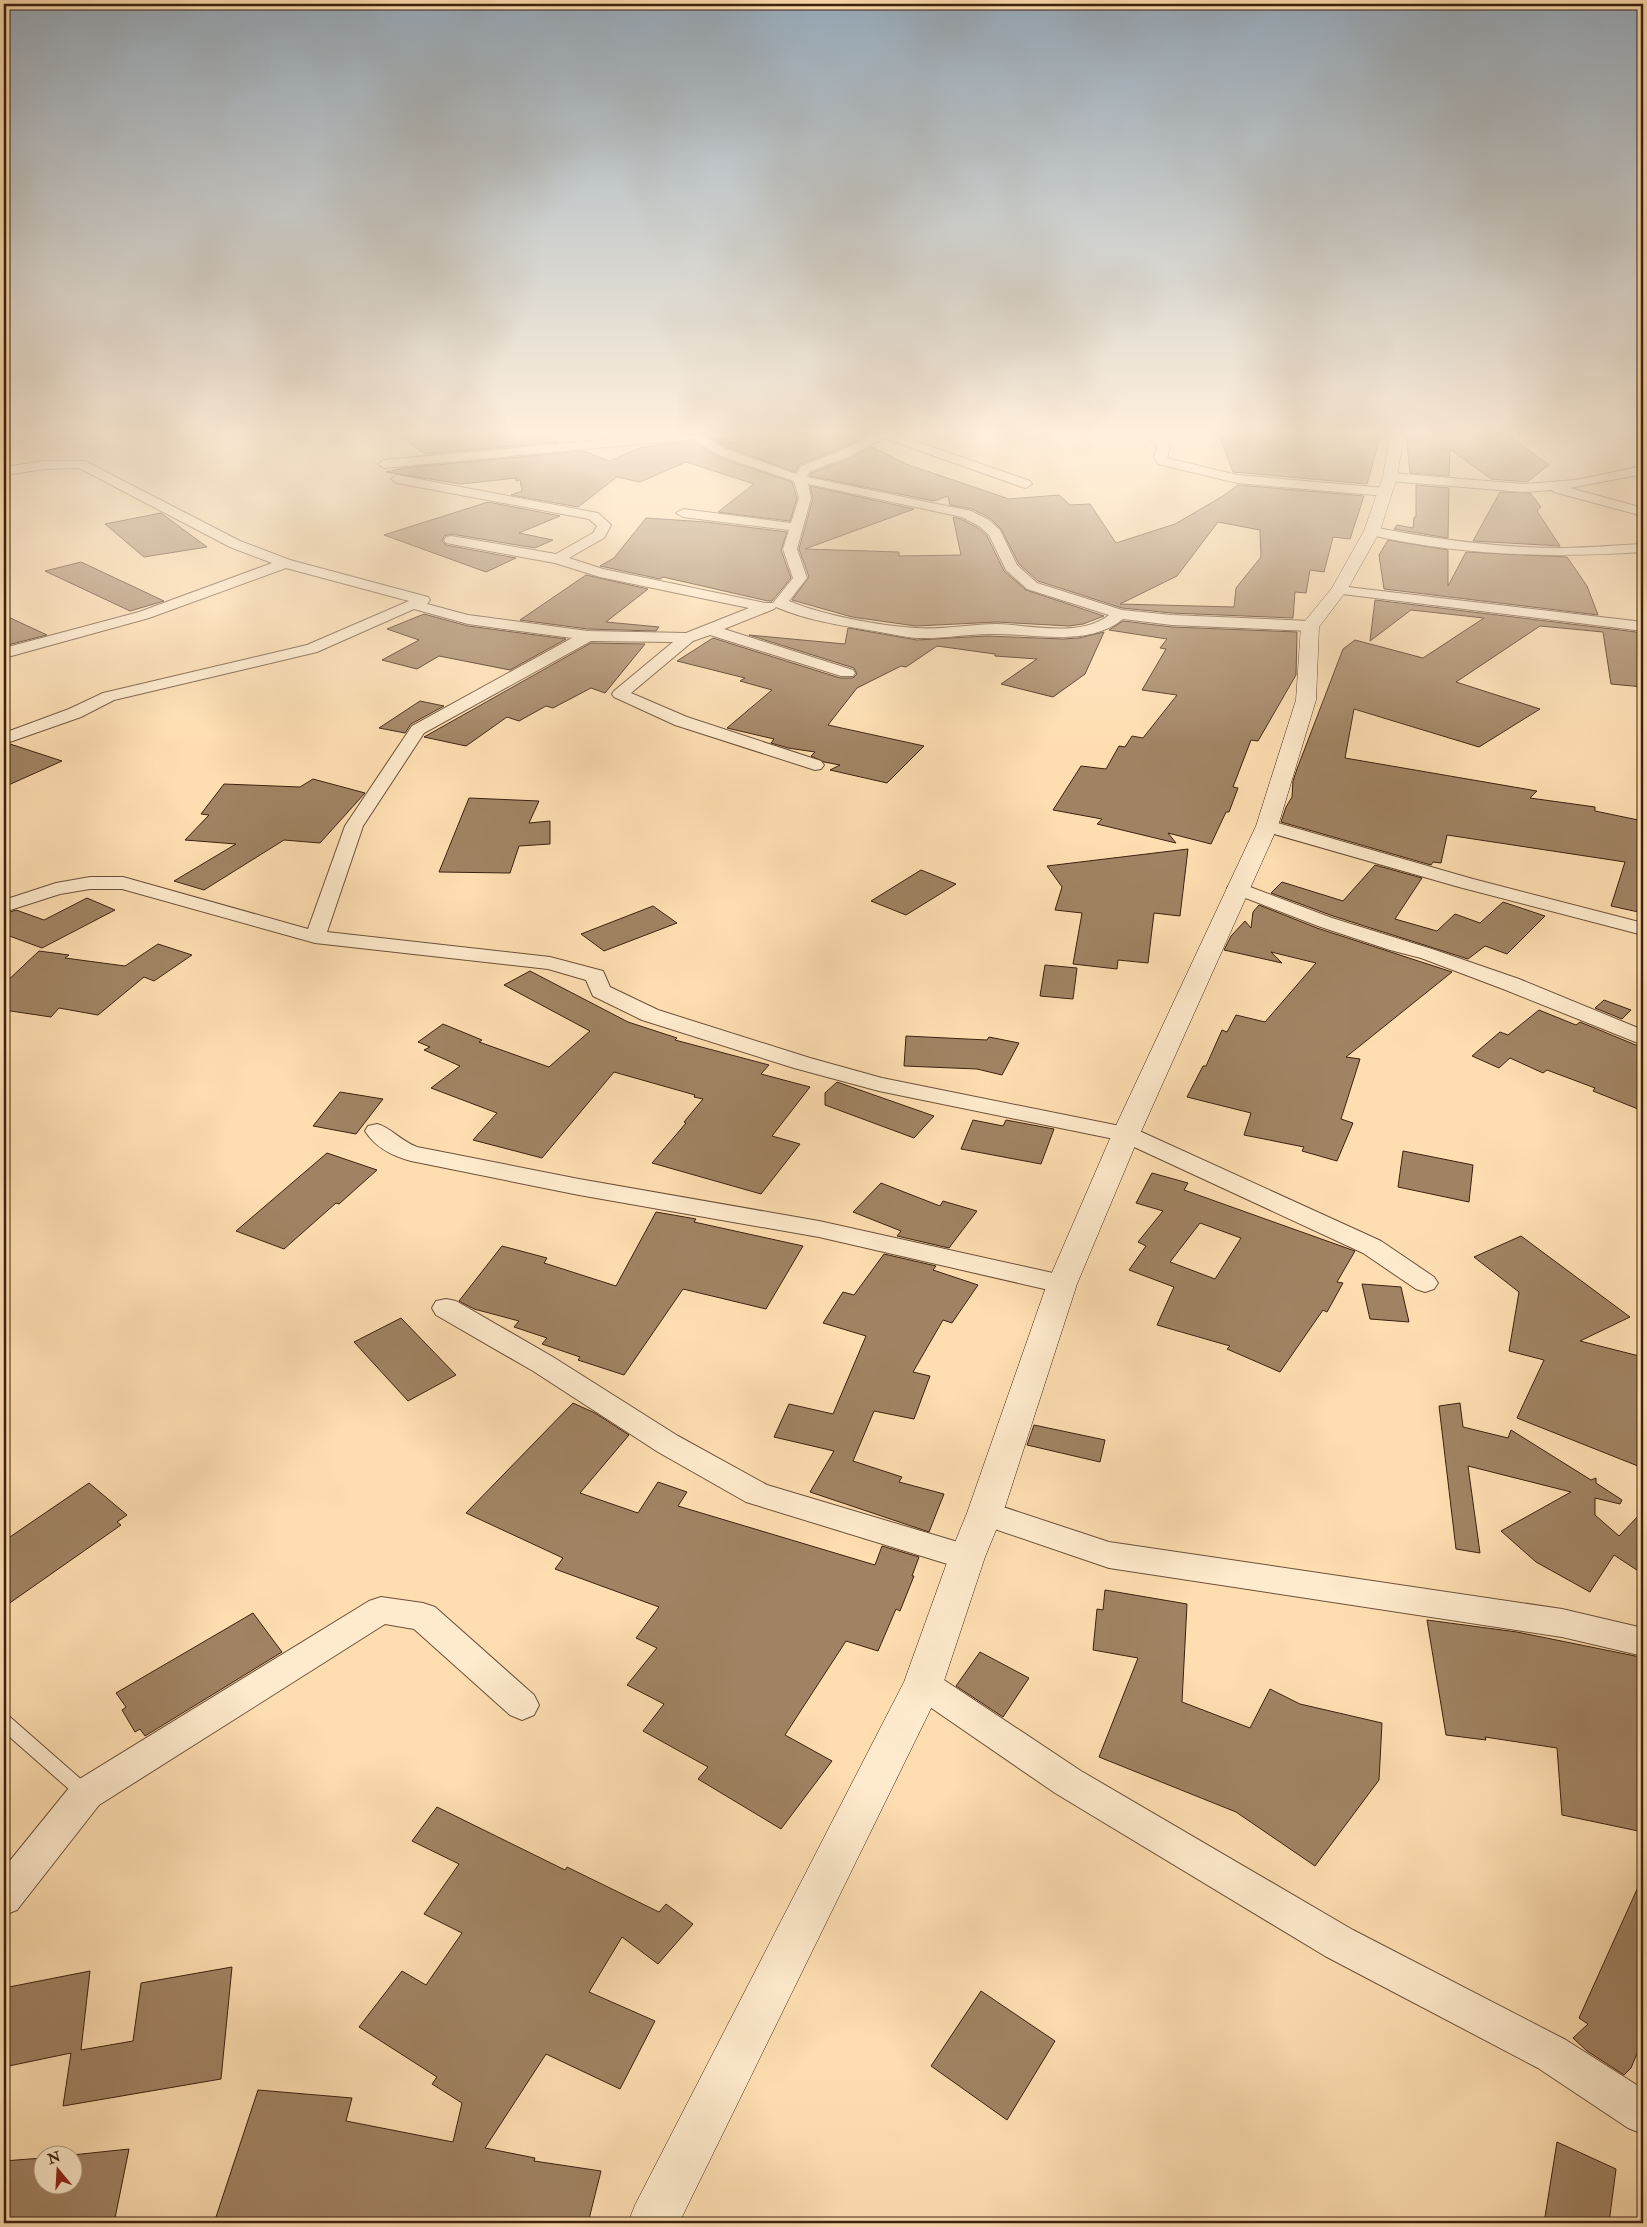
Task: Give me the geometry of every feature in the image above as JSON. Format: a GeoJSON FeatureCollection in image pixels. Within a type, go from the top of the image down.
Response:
{"type":"FeatureCollection","features":[{"type":"Feature","properties":{"kind":"street"},"geometry":{"type":"LineString","coordinates":[[223,538],[284,562],[423,600]]}},
{"type":"Feature","properties":{"kind":"street"},"geometry":{"type":"LineString","coordinates":[[558,560],[594,538]]}},
{"type":"Feature","properties":{"kind":"street"},"geometry":{"type":"LineString","coordinates":[[793,538],[790,549],[800,578],[780,603],[765,607],[725,625],[708,629],[688,638],[620,694],[681,721],[815,765]]}},
{"type":"Feature","properties":{"kind":"street"},"geometry":{"type":"LineString","coordinates":[[997,538],[1011,567],[1032,586],[1120,614],[1172,620],[1310,626]]}},
{"type":"Feature","properties":{"kind":"street"},"geometry":{"type":"LineString","coordinates":[[653,2223],[924,1684],[966,1557],[985,1513],[1062,1284],[1126,1134],[1267,826],[1306,700],[1310,626],[1338,590],[1368,538]]}},
{"type":"Feature","properties":{"kind":"street"},"geometry":{"type":"LineString","coordinates":[[1412,538],[1459,546],[1494,549],[1563,552],[1643,548]]}},
{"type":"Feature","properties":{"kind":"street"},"geometry":{"type":"LineString","coordinates":[[451,540],[558,560],[600,573],[765,607]]}},
{"type":"Feature","properties":{"kind":"street"},"geometry":{"type":"LineString","coordinates":[[4,654],[144,615],[284,562]]}},
{"type":"Feature","properties":{"kind":"street"},"geometry":{"type":"LineString","coordinates":[[1338,590],[1643,627]]}},
{"type":"Feature","properties":{"kind":"street"},"geometry":{"type":"LineString","coordinates":[[423,600],[418,606],[468,618],[588,636],[688,638]]}},
{"type":"Feature","properties":{"kind":"street"},"geometry":{"type":"LineString","coordinates":[[4,739],[76,713],[110,696],[312,649],[423,600]]}},
{"type":"Feature","properties":{"kind":"street"},"geometry":{"type":"LineString","coordinates":[[780,603],[794,609],[842,621],[917,633],[997,629],[1053,633],[1079,632],[1110,622],[1120,614]]}},
{"type":"Feature","properties":{"kind":"street"},"geometry":{"type":"LineString","coordinates":[[708,629],[847,673]]}},
{"type":"Feature","properties":{"kind":"street"},"geometry":{"type":"LineString","coordinates":[[315,937],[354,826],[418,730],[588,636]]}},
{"type":"Feature","properties":{"kind":"street"},"geometry":{"type":"LineString","coordinates":[[1267,826],[1466,883],[1643,929]]}},
{"type":"Feature","properties":{"kind":"street"},"geometry":{"type":"LineString","coordinates":[[4,906],[56,889],[90,883],[124,883],[315,937],[550,964],[595,976],[601,991],[650,1015],[802,1063],[879,1084],[1126,1134],[1356,1239],[1372,1247],[1426,1283]]}},
{"type":"Feature","properties":{"kind":"street"},"geometry":{"type":"LineString","coordinates":[[1237,888],[1325,922],[1396,946],[1428,954],[1511,984],[1643,1038]]}},
{"type":"Feature","properties":{"kind":"street"},"geometry":{"type":"LineString","coordinates":[[377,1131],[392,1146],[411,1153],[579,1187],[819,1229],[1062,1284]]}},
{"type":"Feature","properties":{"kind":"street"},"geometry":{"type":"LineString","coordinates":[[446,1308],[543,1364],[668,1444],[757,1494],[966,1557]]}},
{"type":"Feature","properties":{"kind":"street"},"geometry":{"type":"LineString","coordinates":[[985,1513],[1109,1556],[1562,1623],[1643,1642]]}},
{"type":"Feature","properties":{"kind":"street"},"geometry":{"type":"LineString","coordinates":[[4,1896],[86,1794],[381,1610],[423,1617],[522,1705]]}},
{"type":"Feature","properties":{"kind":"street"},"geometry":{"type":"LineString","coordinates":[[924,1684],[1068,1782],[1330,1938],[1552,2054],[1643,2113]]}},
{"type":"Feature","properties":{"kind":"lane"},"geometry":{"type":"LineString","coordinates":[[4,1722],[86,1794]]}},
{"type":"Feature","properties":{"kind":"building"},"geometry":{"type":"Polygon","coordinates":[[[121,538],[195,538],[207,547],[144,557],[121,538]]]}},
{"type":"Feature","properties":{"kind":"building"},"geometry":{"type":"Polygon","coordinates":[[[392,538],[443,538],[442,541],[446,545],[516,558],[486,572],[392,538]]]}},
{"type":"Feature","properties":{"kind":"building"},"geometry":{"type":"Polygon","coordinates":[[[475,538],[543,538],[553,540],[535,548],[475,538]]]}},
{"type":"Feature","properties":{"kind":"building"},"geometry":{"type":"Polygon","coordinates":[[[630,538],[785,538],[781,550],[791,578],[772,601],[768,601],[663,577],[660,579],[600,566],[614,558],[630,538]]]}},
{"type":"Feature","properties":{"kind":"building"},"geometry":{"type":"Polygon","coordinates":[[[802,538],[835,538],[805,549],[899,552],[899,556],[961,555],[957,538],[988,538],[1004,571],[1026,590],[1104,616],[1083,624],[1069,626],[997,622],[916,626],[852,617],[792,600],[809,577],[799,549],[802,538]]]}},
{"type":"Feature","properties":{"kind":"building"},"geometry":{"type":"Polygon","coordinates":[[[1006,538],[1113,538],[1116,543],[1132,538],[1206,538],[1177,576],[1120,604],[1234,607],[1236,588],[1261,557],[1260,538],[1333,538],[1324,572],[1310,570],[1306,593],[1295,592],[1293,618],[1172,613],[1122,608],[1038,581],[1019,564],[1006,538]]]}},
{"type":"Feature","properties":{"kind":"building"},"geometry":{"type":"Polygon","coordinates":[[[1475,538],[1555,538],[1560,546],[1473,541],[1475,538]]]}},
{"type":"Feature","properties":{"kind":"building"},"geometry":{"type":"Polygon","coordinates":[[[1388,540],[1448,550],[1448,586],[1466,552],[1567,557],[1587,586],[1598,615],[1384,589],[1379,555],[1388,540]]]}},
{"type":"Feature","properties":{"kind":"building"},"geometry":{"type":"Polygon","coordinates":[[[81,562],[164,601],[130,611],[45,571],[81,562]]]}},
{"type":"Feature","properties":{"kind":"building"},"geometry":{"type":"Polygon","coordinates":[[[586,575],[648,589],[606,622],[659,627],[656,631],[588,629],[520,620],[586,575]]]}},
{"type":"Feature","properties":{"kind":"building"},"geometry":{"type":"Polygon","coordinates":[[[1375,600],[1636,632],[1643,641],[1643,687],[1611,684],[1603,632],[1540,626],[1456,682],[1540,709],[1479,747],[1354,709],[1345,758],[1537,791],[1530,798],[1595,807],[1595,811],[1643,821],[1643,913],[1611,906],[1625,862],[1447,835],[1441,863],[1433,862],[1431,865],[1281,822],[1292,797],[1293,781],[1297,769],[1343,649],[1355,640],[1423,658],[1484,618],[1411,610],[1370,641],[1375,600]]]}},
{"type":"Feature","properties":{"kind":"building"},"geometry":{"type":"Polygon","coordinates":[[[424,614],[468,626],[566,639],[510,670],[439,656],[417,669],[382,660],[419,640],[387,629],[424,614]]]}},
{"type":"Feature","properties":{"kind":"building"},"geometry":{"type":"Polygon","coordinates":[[[4,615],[47,635],[4,646],[4,615]]]}},
{"type":"Feature","properties":{"kind":"building"},"geometry":{"type":"Polygon","coordinates":[[[1123,621],[1172,627],[1297,632],[1296,675],[1258,741],[1251,740],[1233,787],[1238,788],[1229,812],[1226,812],[1211,844],[1168,833],[1176,843],[1097,824],[1102,819],[1053,810],[1081,766],[1106,769],[1119,746],[1125,747],[1132,736],[1143,738],[1177,695],[1142,690],[1166,649],[1160,648],[1167,639],[1109,630],[1123,621]]]}},
{"type":"Feature","properties":{"kind":"building"},"geometry":{"type":"Polygon","coordinates":[[[848,628],[917,640],[987,636],[1063,639],[1079,638],[1104,632],[1085,674],[1053,697],[1001,684],[1037,659],[995,656],[995,654],[937,646],[906,667],[901,666],[857,688],[828,725],[924,746],[887,783],[830,770],[840,765],[824,762],[811,756],[815,752],[788,748],[771,743],[774,739],[727,728],[772,690],[740,681],[745,678],[677,661],[713,638],[840,678],[853,678],[857,674],[854,668],[749,635],[845,644],[848,628]]]}},
{"type":"Feature","properties":{"kind":"building"},"geometry":{"type":"Polygon","coordinates":[[[591,643],[645,644],[605,693],[591,688],[553,708],[546,706],[519,721],[507,717],[466,746],[424,737],[591,643]]]}},
{"type":"Feature","properties":{"kind":"building"},"geometry":{"type":"Polygon","coordinates":[[[420,701],[444,706],[411,724],[405,733],[379,728],[420,701]]]}},
{"type":"Feature","properties":{"kind":"building"},"geometry":{"type":"Polygon","coordinates":[[[10,744],[62,761],[4,787],[4,746],[10,744]]]}},
{"type":"Feature","properties":{"kind":"building"},"geometry":{"type":"Polygon","coordinates":[[[313,779],[365,793],[320,843],[284,840],[204,890],[174,881],[236,844],[185,840],[209,815],[201,814],[224,784],[300,787],[313,779]]]}},
{"type":"Feature","properties":{"kind":"building"},"geometry":{"type":"Polygon","coordinates":[[[469,798],[539,801],[529,823],[550,821],[550,844],[519,846],[510,873],[439,872],[469,798]]]}},
{"type":"Feature","properties":{"kind":"building"},"geometry":{"type":"Polygon","coordinates":[[[1188,849],[1180,916],[1154,913],[1148,963],[1118,960],[1117,969],[1073,964],[1082,913],[1055,910],[1062,887],[1047,866],[1188,849]]]}},
{"type":"Feature","properties":{"kind":"building"},"geometry":{"type":"Polygon","coordinates":[[[1375,865],[1422,878],[1395,919],[1437,931],[1455,914],[1480,923],[1503,902],[1545,916],[1507,954],[1485,946],[1468,959],[1333,916],[1271,893],[1282,882],[1343,901],[1375,865]]]}},
{"type":"Feature","properties":{"kind":"building"},"geometry":{"type":"Polygon","coordinates":[[[921,870],[956,884],[906,915],[871,901],[921,870]]]}},
{"type":"Feature","properties":{"kind":"building"},"geometry":{"type":"Polygon","coordinates":[[[87,898],[115,910],[42,948],[4,934],[4,914],[16,910],[44,920],[87,898]]]}},
{"type":"Feature","properties":{"kind":"building"},"geometry":{"type":"Polygon","coordinates":[[[1259,905],[1317,928],[1452,972],[1346,1057],[1360,1059],[1341,1119],[1353,1123],[1337,1161],[1302,1151],[1304,1147],[1244,1135],[1251,1113],[1187,1097],[1203,1066],[1206,1066],[1222,1030],[1227,1032],[1236,1015],[1265,1022],[1316,963],[1271,952],[1282,963],[1224,950],[1231,936],[1245,921],[1251,928],[1253,912],[1259,905]]]}},
{"type":"Feature","properties":{"kind":"building"},"geometry":{"type":"Polygon","coordinates":[[[653,906],[677,923],[604,951],[581,934],[653,906]]]}},
{"type":"Feature","properties":{"kind":"building"},"geometry":{"type":"Polygon","coordinates":[[[158,944],[192,955],[154,981],[144,977],[98,1015],[59,1008],[51,1017],[4,1010],[4,984],[39,951],[69,955],[65,958],[125,966],[158,944]]]}},
{"type":"Feature","properties":{"kind":"building"},"geometry":{"type":"Polygon","coordinates":[[[1045,965],[1077,968],[1073,999],[1040,996],[1045,965]]]}},
{"type":"Feature","properties":{"kind":"building"},"geometry":{"type":"Polygon","coordinates":[[[530,971],[628,1022],[677,1038],[675,1040],[769,1065],[761,1074],[810,1087],[772,1136],[800,1144],[761,1194],[652,1163],[686,1123],[684,1122],[703,1099],[694,1097],[695,1095],[614,1072],[542,1158],[473,1140],[497,1113],[431,1088],[460,1066],[424,1050],[430,1047],[418,1042],[443,1024],[482,1040],[479,1042],[549,1067],[590,1031],[504,985],[530,971]]]}},
{"type":"Feature","properties":{"kind":"building"},"geometry":{"type":"Polygon","coordinates":[[[1604,1000],[1631,1010],[1622,1019],[1595,1008],[1604,1000]]]}},
{"type":"Feature","properties":{"kind":"building"},"geometry":{"type":"Polygon","coordinates":[[[1539,1010],[1576,1025],[1580,1022],[1643,1048],[1643,1111],[1593,1091],[1595,1088],[1547,1070],[1543,1073],[1510,1058],[1499,1068],[1472,1056],[1500,1032],[1508,1035],[1539,1010]]]}},
{"type":"Feature","properties":{"kind":"building"},"geometry":{"type":"Polygon","coordinates":[[[906,1036],[987,1040],[989,1037],[1019,1043],[1002,1075],[977,1069],[904,1066],[906,1036]]]}},
{"type":"Feature","properties":{"kind":"building"},"geometry":{"type":"Polygon","coordinates":[[[837,1082],[934,1116],[914,1138],[825,1105],[825,1093],[837,1082]]]}},
{"type":"Feature","properties":{"kind":"building"},"geometry":{"type":"Polygon","coordinates":[[[340,1092],[383,1099],[356,1134],[313,1126],[340,1092]]]}},
{"type":"Feature","properties":{"kind":"building"},"geometry":{"type":"Polygon","coordinates":[[[973,1120],[1003,1126],[1006,1120],[1054,1129],[1041,1164],[961,1149],[973,1120]]]}},
{"type":"Feature","properties":{"kind":"building"},"geometry":{"type":"Polygon","coordinates":[[[1403,1151],[1473,1165],[1469,1202],[1398,1187],[1403,1151]]]}},
{"type":"Feature","properties":{"kind":"building"},"geometry":{"type":"Polygon","coordinates":[[[327,1153],[377,1170],[284,1249],[236,1231],[327,1153]]]}},
{"type":"Feature","properties":{"kind":"building"},"geometry":{"type":"Polygon","coordinates":[[[1152,1173],[1188,1183],[1184,1190],[1355,1251],[1337,1282],[1343,1283],[1327,1312],[1323,1310],[1280,1372],[1227,1349],[1230,1346],[1157,1325],[1174,1287],[1129,1270],[1146,1246],[1138,1242],[1163,1211],[1136,1203],[1152,1173]],[[1200,1223],[1170,1262],[1215,1279],[1241,1238],[1200,1223]]]}},
{"type":"Feature","properties":{"kind":"building"},"geometry":{"type":"Polygon","coordinates":[[[881,1183],[940,1206],[943,1201],[977,1211],[949,1248],[897,1236],[901,1231],[853,1212],[881,1183]]]}},
{"type":"Feature","properties":{"kind":"building"},"geometry":{"type":"Polygon","coordinates":[[[656,1212],[696,1219],[694,1222],[803,1246],[766,1309],[683,1289],[624,1375],[578,1360],[580,1357],[542,1344],[547,1338],[514,1327],[519,1321],[474,1309],[459,1301],[502,1246],[547,1258],[544,1263],[616,1286],[656,1212]]]}},
{"type":"Feature","properties":{"kind":"building"},"geometry":{"type":"Polygon","coordinates":[[[1521,1236],[1630,1317],[1580,1341],[1643,1357],[1643,1468],[1517,1418],[1544,1360],[1509,1351],[1519,1292],[1474,1257],[1521,1236]]]}},
{"type":"Feature","properties":{"kind":"building"},"geometry":{"type":"Polygon","coordinates":[[[884,1254],[936,1266],[933,1270],[978,1285],[952,1323],[943,1320],[913,1372],[930,1376],[914,1419],[874,1411],[853,1461],[902,1477],[899,1482],[944,1494],[929,1532],[810,1492],[834,1451],[774,1437],[789,1404],[833,1414],[866,1336],[823,1323],[843,1292],[854,1295],[884,1254]]]}},
{"type":"Feature","properties":{"kind":"building"},"geometry":{"type":"Polygon","coordinates":[[[1362,1284],[1401,1287],[1409,1322],[1370,1319],[1362,1284]]]}},
{"type":"Feature","properties":{"kind":"building"},"geometry":{"type":"Polygon","coordinates":[[[401,1318],[456,1375],[408,1401],[354,1342],[401,1318]]]}},
{"type":"Feature","properties":{"kind":"building"},"geometry":{"type":"Polygon","coordinates":[[[573,1403],[595,1413],[629,1435],[580,1493],[638,1513],[658,1482],[687,1492],[678,1506],[875,1565],[882,1546],[919,1557],[912,1576],[914,1576],[900,1611],[896,1609],[878,1651],[846,1641],[785,1735],[832,1761],[781,1829],[698,1779],[708,1767],[643,1731],[664,1704],[627,1685],[657,1648],[636,1638],[659,1607],[555,1569],[563,1558],[466,1513],[573,1403]]]}},
{"type":"Feature","properties":{"kind":"building"},"geometry":{"type":"Polygon","coordinates":[[[1460,1403],[1463,1427],[1508,1438],[1511,1430],[1591,1480],[1596,1478],[1596,1483],[1622,1500],[1620,1504],[1595,1498],[1595,1515],[1619,1536],[1643,1511],[1643,1574],[1614,1555],[1590,1592],[1536,1562],[1501,1531],[1571,1492],[1468,1466],[1480,1553],[1456,1549],[1439,1406],[1460,1403]]]}},
{"type":"Feature","properties":{"kind":"building"},"geometry":{"type":"Polygon","coordinates":[[[1034,1425],[1105,1440],[1100,1462],[1027,1445],[1034,1425]]]}},
{"type":"Feature","properties":{"kind":"building"},"geometry":{"type":"Polygon","coordinates":[[[89,1483],[127,1515],[117,1522],[121,1525],[4,1607],[4,1541],[89,1483]]]}},
{"type":"Feature","properties":{"kind":"building"},"geometry":{"type":"Polygon","coordinates":[[[1105,1590],[1187,1604],[1182,1702],[1250,1728],[1270,1689],[1300,1704],[1382,1723],[1379,1780],[1315,1866],[1236,1812],[1099,1757],[1138,1658],[1093,1650],[1097,1609],[1103,1610],[1105,1590]]]}},
{"type":"Feature","properties":{"kind":"building"},"geometry":{"type":"Polygon","coordinates":[[[253,1613],[282,1652],[145,1736],[140,1729],[135,1732],[122,1710],[126,1707],[116,1693],[253,1613]]]}},
{"type":"Feature","properties":{"kind":"building"},"geometry":{"type":"Polygon","coordinates":[[[1427,1620],[1517,1632],[1640,1657],[1643,1680],[1643,1832],[1562,1815],[1557,1748],[1485,1737],[1486,1740],[1446,1735],[1427,1620]]]}},
{"type":"Feature","properties":{"kind":"building"},"geometry":{"type":"Polygon","coordinates":[[[980,1652],[1029,1678],[1003,1717],[956,1686],[980,1652]]]}},
{"type":"Feature","properties":{"kind":"building"},"geometry":{"type":"Polygon","coordinates":[[[437,1807],[565,1870],[567,1867],[659,1912],[666,1904],[693,1924],[658,1964],[622,1937],[589,1992],[655,2021],[620,2089],[546,2054],[485,2148],[535,2158],[534,2161],[601,2171],[588,2223],[214,2223],[258,2090],[352,2098],[346,2121],[453,2142],[462,2103],[432,2084],[437,2077],[359,2027],[402,1971],[426,1985],[462,1933],[424,1914],[459,1864],[412,1841],[437,1807]]]}},
{"type":"Feature","properties":{"kind":"building"},"geometry":{"type":"Polygon","coordinates":[[[1643,1876],[1643,2039],[1631,2068],[1624,2075],[1587,2051],[1573,2038],[1588,2024],[1579,2018],[1643,1876]]]}},
{"type":"Feature","properties":{"kind":"building"},"geometry":{"type":"Polygon","coordinates":[[[232,1967],[221,2079],[63,2106],[71,2053],[4,2067],[4,1988],[90,1971],[81,2050],[133,2041],[141,1983],[232,1967]]]}},
{"type":"Feature","properties":{"kind":"building"},"geometry":{"type":"Polygon","coordinates":[[[981,1991],[1055,2041],[1007,2120],[931,2066],[981,1991]]]}},
{"type":"Feature","properties":{"kind":"building"},"geometry":{"type":"Polygon","coordinates":[[[1557,2142],[1616,2169],[1609,2223],[1544,2223],[1557,2142]]]}},
{"type":"Feature","properties":{"kind":"building"},"geometry":{"type":"Polygon","coordinates":[[[129,2149],[114,2223],[4,2223],[4,2161],[32,2159],[32,2194],[82,2194],[82,2154],[129,2149]]]}}]}
